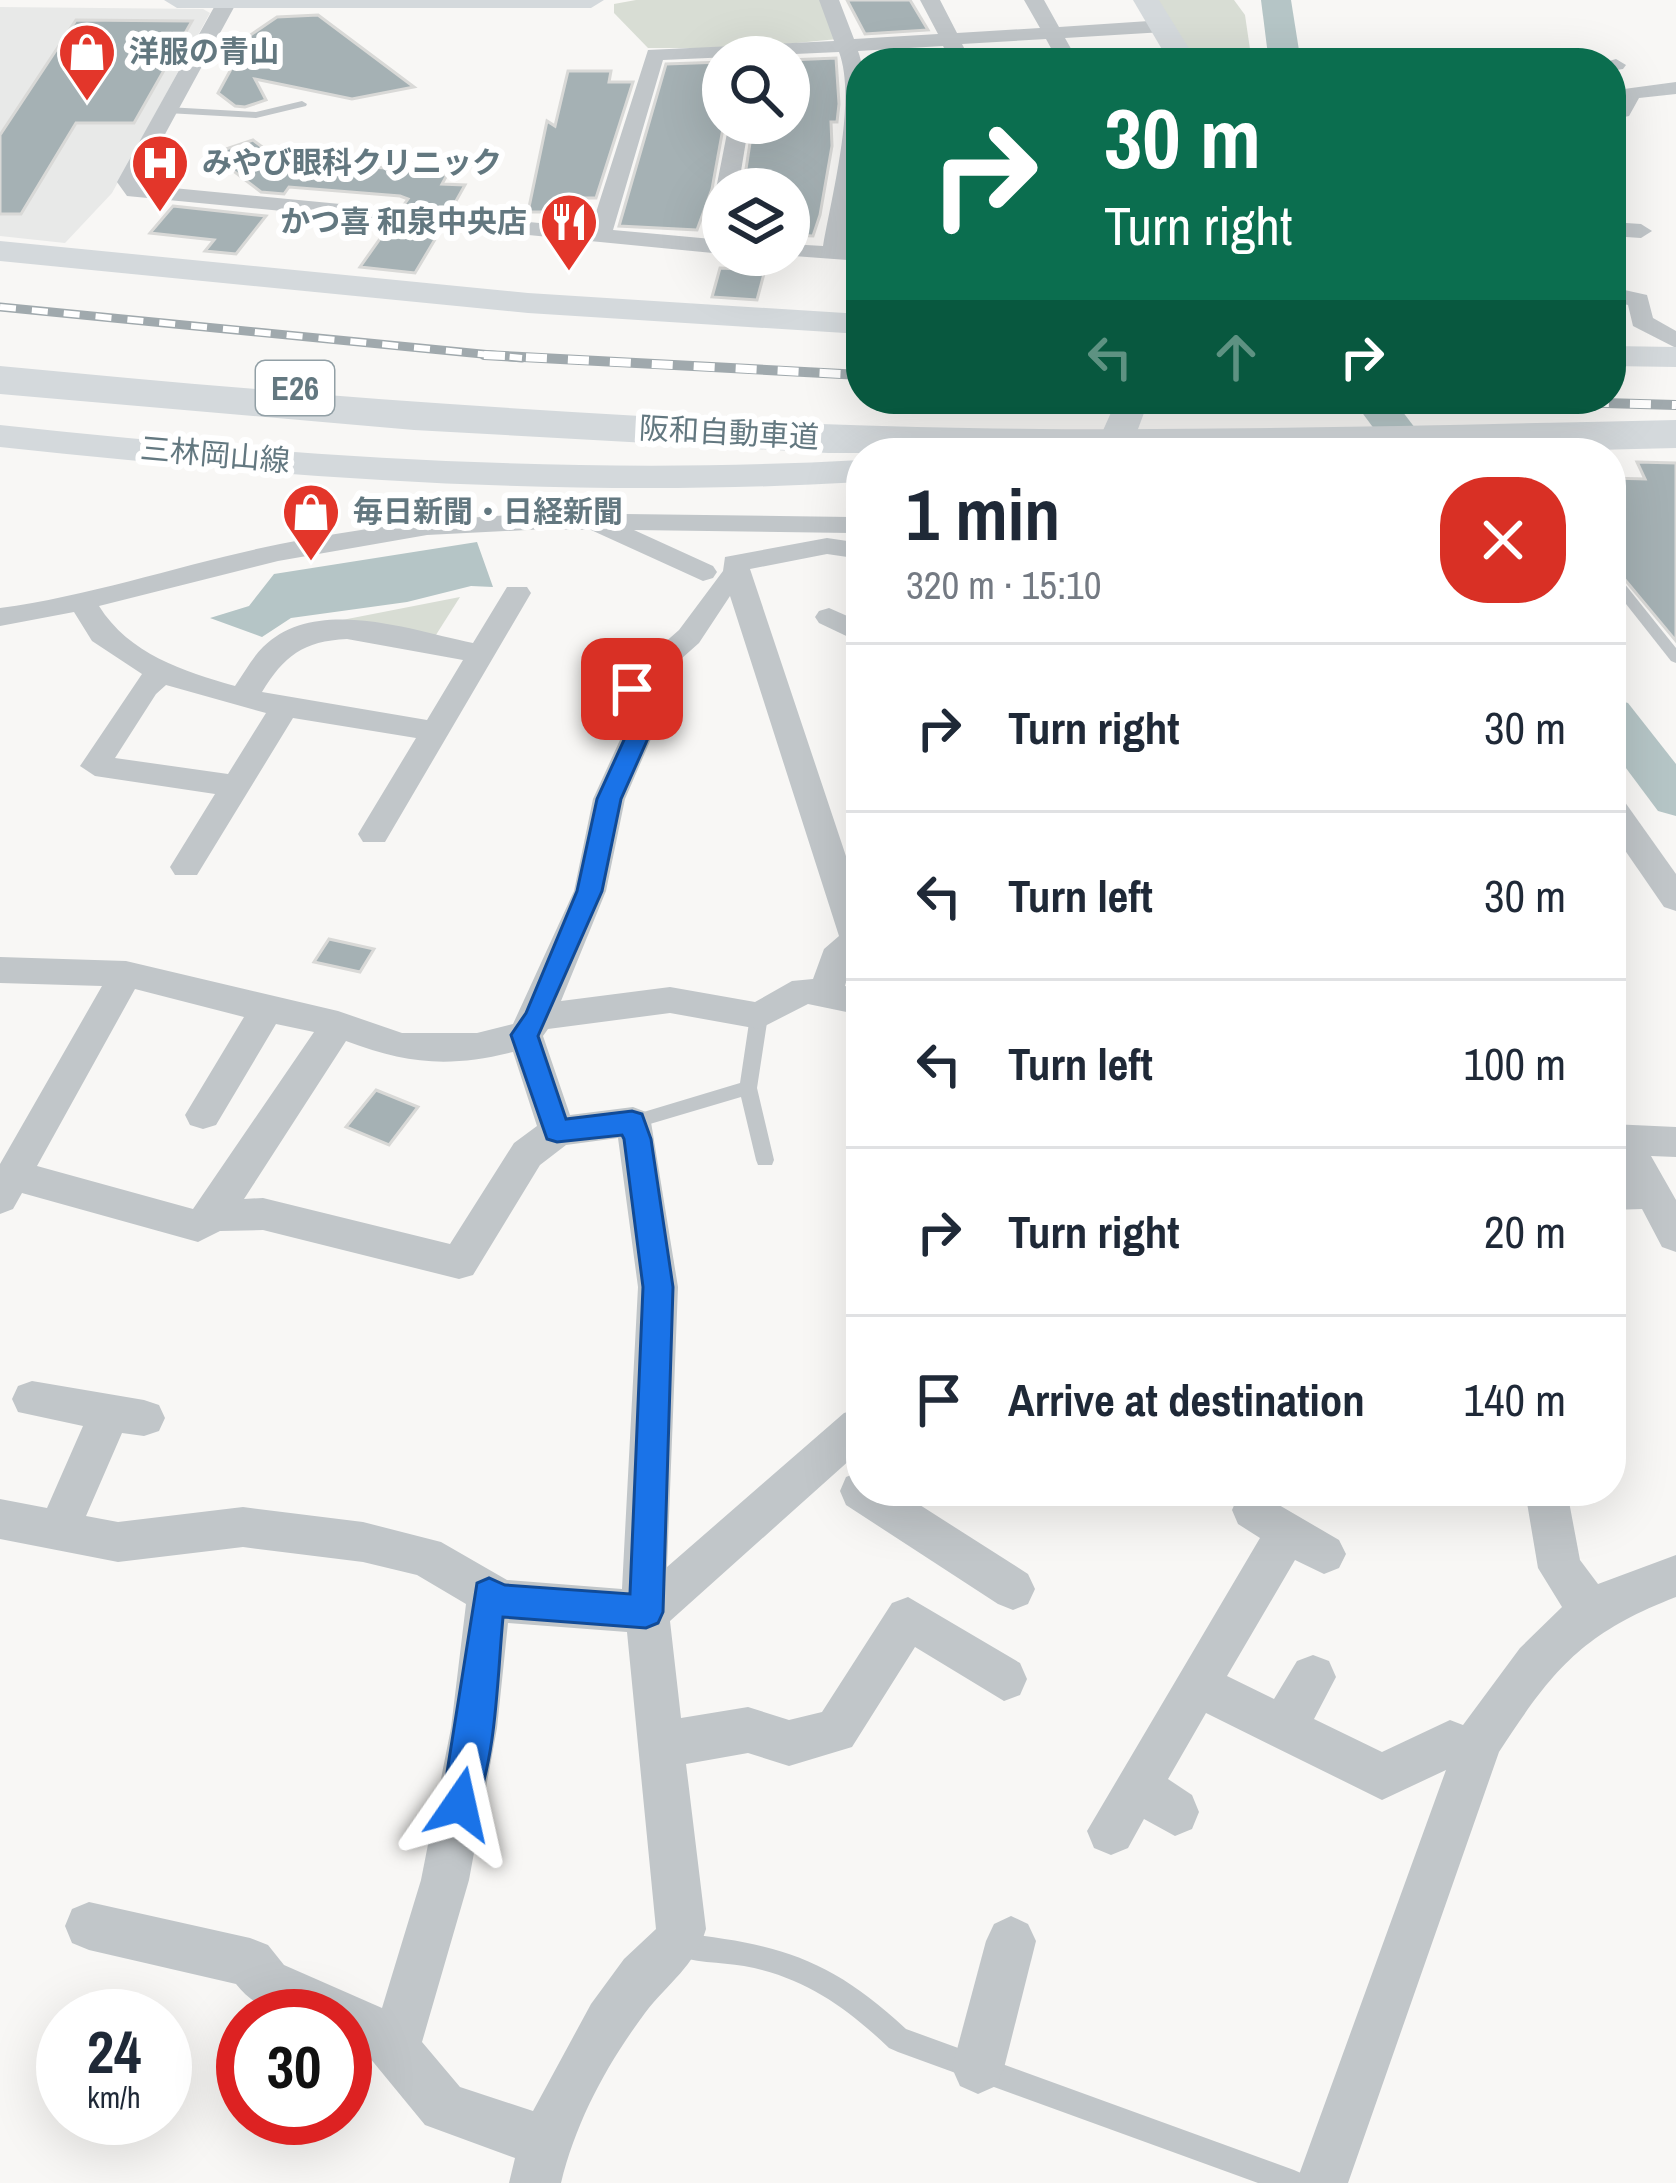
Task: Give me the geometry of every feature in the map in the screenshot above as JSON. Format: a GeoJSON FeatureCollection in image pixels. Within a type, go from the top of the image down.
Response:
{"type":"FeatureCollection","features":[{"type":"Feature","properties":{"kind":"highway","name":"阪和自動車道"},"geometry":{"type":"LineString","coordinates":[[0,361],[846,438]]}},
{"type":"Feature","properties":{"kind":"highway","name":"阪和自動車道"},"geometry":{"type":"LineString","coordinates":[[0,380],[358,412],[1102,425],[1676,418]]}},
{"type":"Feature","properties":{"kind":"highway","name":"阪和自動車道"},"geometry":{"type":"LineString","coordinates":[[1565,438],[1676,434]]}},
{"type":"Feature","properties":{"kind":"main road"},"geometry":{"type":"LineString","coordinates":[[177,0],[591,0]]}},
{"type":"Feature","properties":{"kind":"main road"},"geometry":{"type":"LineString","coordinates":[[1146,0],[1176,48]]}},
{"type":"Feature","properties":{"kind":"main road"},"geometry":{"type":"LineString","coordinates":[[0,251],[528,304],[846,324]]}},
{"type":"Feature","properties":{"kind":"main road"},"geometry":{"type":"LineString","coordinates":[[0,272],[376,310],[712,327],[782,321]]}},
{"type":"Feature","properties":{"kind":"main road"},"geometry":{"type":"LineString","coordinates":[[1626,356],[1676,357]]}},
{"type":"Feature","properties":{"kind":"main road","name":"三林岡山線"},"geometry":{"type":"LineString","coordinates":[[4,435],[482,477],[635,482],[846,468]]}},
{"type":"Feature","properties":{"kind":"main road"},"geometry":{"type":"LineString","coordinates":[[1626,448],[1676,448]]}},
{"type":"Feature","properties":{"kind":"street"},"geometry":{"type":"LineString","coordinates":[[228,0],[128,182],[135,191],[702,245]]}},
{"type":"Feature","properties":{"kind":"street"},"geometry":{"type":"LineString","coordinates":[[829,0],[849,46]]}},
{"type":"Feature","properties":{"kind":"street"},"geometry":{"type":"LineString","coordinates":[[929,0],[953,48]]}},
{"type":"Feature","properties":{"kind":"street"},"geometry":{"type":"LineString","coordinates":[[1034,0],[1062,48]]}},
{"type":"Feature","properties":{"kind":"street"},"geometry":{"type":"LineString","coordinates":[[810,49],[1164,26]]}},
{"type":"Feature","properties":{"kind":"street"},"geometry":{"type":"LineString","coordinates":[[599,238],[655,54],[702,55]]}},
{"type":"Feature","properties":{"kind":"street"},"geometry":{"type":"LineString","coordinates":[[1626,93],[1676,88]]}},
{"type":"Feature","properties":{"kind":"street"},"geometry":{"type":"LineString","coordinates":[[833,253],[846,174]]}},
{"type":"Feature","properties":{"kind":"street"},"geometry":{"type":"LineString","coordinates":[[1626,230],[1641,231]]}},
{"type":"Feature","properties":{"kind":"street"},"geometry":{"type":"LineString","coordinates":[[810,251],[846,253]]}},
{"type":"Feature","properties":{"kind":"street"},"geometry":{"type":"LineString","coordinates":[[1626,297],[1639,300],[1640,321],[1676,341]]}},
{"type":"Feature","properties":{"kind":"street"},"geometry":{"type":"LineString","coordinates":[[594,521],[625,540],[704,572]]}},
{"type":"Feature","properties":{"kind":"street"},"geometry":{"type":"LineString","coordinates":[[0,617],[352,538],[446,526],[594,521],[846,526]]}},
{"type":"Feature","properties":{"kind":"street"},"geometry":{"type":"LineString","coordinates":[[846,549],[827,546],[735,563],[846,905]]}},
{"type":"Feature","properties":{"kind":"street"},"geometry":{"type":"LineString","coordinates":[[557,1131],[531,1026],[590,891],[609,799],[645,718],[632,689],[645,670],[670,655],[695,630],[724,583],[737,573]]}},
{"type":"Feature","properties":{"kind":"street"},"geometry":{"type":"LineString","coordinates":[[374,834],[518,593]]}},
{"type":"Feature","properties":{"kind":"street"},"geometry":{"type":"LineString","coordinates":[[82,602],[96,632],[112,647],[161,674],[200,688],[434,731]]}},
{"type":"Feature","properties":{"kind":"street"},"geometry":{"type":"LineString","coordinates":[[829,617],[846,626]]}},
{"type":"Feature","properties":{"kind":"street"},"geometry":{"type":"LineString","coordinates":[[244,696],[277,650],[303,632],[332,627],[480,654]]}},
{"type":"Feature","properties":{"kind":"street"},"geometry":{"type":"LineString","coordinates":[[161,674],[145,687],[94,766],[236,786]]}},
{"type":"Feature","properties":{"kind":"street"},"geometry":{"type":"LineString","coordinates":[[186,867],[286,705]]}},
{"type":"Feature","properties":{"kind":"street"},"geometry":{"type":"LineString","coordinates":[[1626,827],[1676,899]]}},
{"type":"Feature","properties":{"kind":"street"},"geometry":{"type":"LineString","coordinates":[[826,992],[836,958],[846,949]]}},
{"type":"Feature","properties":{"kind":"street"},"geometry":{"type":"LineString","coordinates":[[0,970],[126,974],[338,1024],[400,1047],[477,1047],[531,1026],[670,1000],[759,1016],[804,990],[846,998]]}},
{"type":"Feature","properties":{"kind":"street"},"geometry":{"type":"LineString","coordinates":[[126,974],[6,1187],[198,1226],[213,1215],[338,1024]]}},
{"type":"Feature","properties":{"kind":"street"},"geometry":{"type":"LineString","coordinates":[[203,1115],[267,1010]]}},
{"type":"Feature","properties":{"kind":"street"},"geometry":{"type":"LineString","coordinates":[[213,1215],[263,1214],[459,1262],[526,1154],[557,1131],[632,1122],[646,1184],[658,1287],[646,1612],[679,1945],[642,1976],[604,2033],[539,2162],[443,2107],[383,2034],[372,2029]]}},
{"type":"Feature","properties":{"kind":"street"},"geometry":{"type":"LineString","coordinates":[[1626,1139],[1676,1142]]}},
{"type":"Feature","properties":{"kind":"street"},"geometry":{"type":"LineString","coordinates":[[1626,1153],[1676,1236]]}},
{"type":"Feature","properties":{"kind":"street"},"geometry":{"type":"LineString","coordinates":[[1626,1194],[1652,1192]]}},
{"type":"Feature","properties":{"kind":"street"},"geometry":{"type":"LineString","coordinates":[[32,1399],[127,1415],[58,1531]]}},
{"type":"Feature","properties":{"kind":"street"},"geometry":{"type":"LineString","coordinates":[[0,1519],[140,1542],[243,1527],[363,1542],[425,1556],[501,1601],[646,1612],[846,1438]]}},
{"type":"Feature","properties":{"kind":"street"},"geometry":{"type":"LineString","coordinates":[[819,1464],[846,1481]]}},
{"type":"Feature","properties":{"kind":"street"},"geometry":{"type":"LineString","coordinates":[[884,1506],[1013,1589]]}},
{"type":"Feature","properties":{"kind":"street"},"geometry":{"type":"LineString","coordinates":[[1549,1506],[1560,1568],[1593,1612]]}},
{"type":"Feature","properties":{"kind":"street"},"geometry":{"type":"LineString","coordinates":[[1111,1831],[1156,1799],[1197,1685],[1289,1532]]}},
{"type":"Feature","properties":{"kind":"street"},"geometry":{"type":"LineString","coordinates":[[1322,2183],[1474,1756],[1519,1682],[1562,1636],[1606,1603],[1676,1576]]}},
{"type":"Feature","properties":{"kind":"street"},"geometry":{"type":"LineString","coordinates":[[395,2048],[445,1880],[474,1728],[489,1594]]}},
{"type":"Feature","properties":{"kind":"street"},"geometry":{"type":"LineString","coordinates":[[661,1745],[748,1730],[789,1743],[836,1731],[908,1618],[1004,1678]]}},
{"type":"Feature","properties":{"kind":"street"},"geometry":{"type":"LineString","coordinates":[[1282,1730],[1313,1677]]}},
{"type":"Feature","properties":{"kind":"street"},"geometry":{"type":"LineString","coordinates":[[1197,1685],[1382,1777],[1450,1743],[1474,1756]]}},
{"type":"Feature","properties":{"kind":"street"},"geometry":{"type":"LineString","coordinates":[[89,1925],[250,1964],[266,1983],[280,1989]]}},
{"type":"Feature","properties":{"kind":"street"},"geometry":{"type":"LineString","coordinates":[[978,2068],[1011,1942]]}},
{"type":"Feature","properties":{"kind":"lane"},"geometry":{"type":"LineString","coordinates":[[167,110],[256,115],[302,104]]}},
{"type":"Feature","properties":{"kind":"lane"},"geometry":{"type":"LineString","coordinates":[[1626,596],[1676,658]]}},
{"type":"Feature","properties":{"kind":"lane"},"geometry":{"type":"LineString","coordinates":[[759,1016],[748,1088],[765,1160]]}},
{"type":"Feature","properties":{"kind":"lane"},"geometry":{"type":"LineString","coordinates":[[632,1122],[748,1088]]}},
{"type":"Feature","properties":{"kind":"lane"},"geometry":{"type":"LineString","coordinates":[[679,1945],[770,1955],[854,1994],[898,2039],[1294,2183]]}},
{"type":"Feature","properties":{"kind":"shaded area"},"geometry":{"type":"Polygon","coordinates":[[[821,0],[838,39],[702,36],[702,48],[648,48],[614,13],[614,4],[821,0]]]}},
{"type":"Feature","properties":{"kind":"shaded area"},"geometry":{"type":"Polygon","coordinates":[[[1154,0],[1234,0],[1245,15],[1250,48],[1182,48],[1154,0]]]}},
{"type":"Feature","properties":{"kind":"shaded area"},"geometry":{"type":"Polygon","coordinates":[[[0,7],[203,9],[210,13],[112,193],[65,243],[0,236],[0,7]]]}},
{"type":"Feature","properties":{"kind":"shaded area"},"geometry":{"type":"Polygon","coordinates":[[[477,542],[493,587],[471,586],[407,602],[291,618],[262,637],[210,618],[249,606],[274,574],[477,542]]]}},
{"type":"Feature","properties":{"kind":"shaded area"},"geometry":{"type":"Polygon","coordinates":[[[460,597],[434,638],[337,621],[460,597]]]}},
{"type":"Feature","properties":{"kind":"building"},"geometry":{"type":"Polygon","coordinates":[[[847,0],[910,0],[928,30],[865,34],[847,0]]]}},
{"type":"Feature","properties":{"kind":"building"},"geometry":{"type":"Polygon","coordinates":[[[318,15],[414,87],[352,99],[255,79],[266,100],[245,107],[235,106],[218,93],[249,36],[277,17],[318,15]]]}},
{"type":"Feature","properties":{"kind":"building"},"geometry":{"type":"Polygon","coordinates":[[[76,20],[192,21],[134,123],[76,123],[21,214],[0,214],[0,135],[76,20]]]}},
{"type":"Feature","properties":{"kind":"building"},"geometry":{"type":"Polygon","coordinates":[[[836,58],[839,104],[837,122],[831,122],[832,146],[813,236],[810,168],[746,168],[750,144],[810,144],[810,59],[836,58]]]}},
{"type":"Feature","properties":{"kind":"building"},"geometry":{"type":"Polygon","coordinates":[[[702,63],[702,144],[720,144],[716,168],[702,168],[702,216],[697,230],[619,226],[666,64],[702,63]]]}},
{"type":"Feature","properties":{"kind":"building"},"geometry":{"type":"Polygon","coordinates":[[[568,71],[611,71],[609,82],[633,82],[596,198],[571,198],[568,212],[528,212],[547,121],[555,126],[568,71]]]}},
{"type":"Feature","properties":{"kind":"building"},"geometry":{"type":"Polygon","coordinates":[[[253,140],[269,152],[277,149],[307,171],[314,163],[386,168],[447,175],[442,184],[465,185],[451,210],[403,206],[408,199],[400,196],[289,187],[284,194],[261,192],[211,154],[253,140]]]}},
{"type":"Feature","properties":{"kind":"building"},"geometry":{"type":"Polygon","coordinates":[[[173,206],[266,216],[236,254],[205,251],[214,240],[150,233],[173,206]]]}},
{"type":"Feature","properties":{"kind":"building"},"geometry":{"type":"Polygon","coordinates":[[[389,226],[440,231],[415,273],[360,267],[389,226]]]}},
{"type":"Feature","properties":{"kind":"building"},"geometry":{"type":"Polygon","coordinates":[[[718,276],[763,276],[757,300],[712,297],[718,276]]]}},
{"type":"Feature","properties":{"kind":"building"},"geometry":{"type":"Polygon","coordinates":[[[1637,462],[1676,463],[1676,641],[1626,581],[1626,478],[1645,479],[1637,462]]]}},
{"type":"Feature","properties":{"kind":"building"},"geometry":{"type":"Polygon","coordinates":[[[329,939],[374,949],[360,972],[314,962],[329,939]]]}},
{"type":"Feature","properties":{"kind":"building"},"geometry":{"type":"Polygon","coordinates":[[[376,1090],[418,1107],[389,1145],[346,1127],[376,1090]]]}},
{"type":"Feature","properties":{"kind":"waterway"},"geometry":{"type":"LineString","coordinates":[[1276,0],[1283,48]]}},
{"type":"Feature","properties":{"kind":"waterway"},"geometry":{"type":"LineString","coordinates":[[1383,414],[1402,438]]}},
{"type":"Feature","properties":{"kind":"waterway"},"geometry":{"type":"LineString","coordinates":[[1626,734],[1676,799]]}},
{"type":"Feature","properties":{"kind":"railway"},"geometry":{"type":"LineString","coordinates":[[0,307],[500,356]]}},
{"type":"Feature","properties":{"kind":"railway"},"geometry":{"type":"LineString","coordinates":[[484,355],[500,356]]}},
{"type":"Feature","properties":{"kind":"railway"},"geometry":{"type":"LineString","coordinates":[[500,356],[846,374]]}},
{"type":"Feature","properties":{"kind":"railway"},"geometry":{"type":"LineString","coordinates":[[500,356],[522,358]]}},
{"type":"Feature","properties":{"kind":"railway"},"geometry":{"type":"LineString","coordinates":[[1626,404],[1676,405]]}},
{"type":"Feature","properties":{"kind":"place","name":"洋服の青山"},"geometry":{"type":"Point","coordinates":[87,103]}},
{"type":"Feature","properties":{"kind":"place","name":"みやび眼科クリニック"},"geometry":{"type":"Point","coordinates":[160,214]}},
{"type":"Feature","properties":{"kind":"place","name":"かつ喜 和泉中央店"},"geometry":{"type":"Point","coordinates":[569,273]}},
{"type":"Feature","properties":{"kind":"place","name":"毎日新聞・日経新聞"},"geometry":{"type":"Point","coordinates":[311,563]}},
{"type":"Feature","properties":{"kind":"route"},"geometry":{"type":"LineString","coordinates":[[460,1804],[489,1594],[501,1601],[646,1612],[658,1287],[638,1139],[632,1122],[557,1131],[524,1035],[537,1017],[590,891],[609,799],[645,718],[632,689]]}}]}
